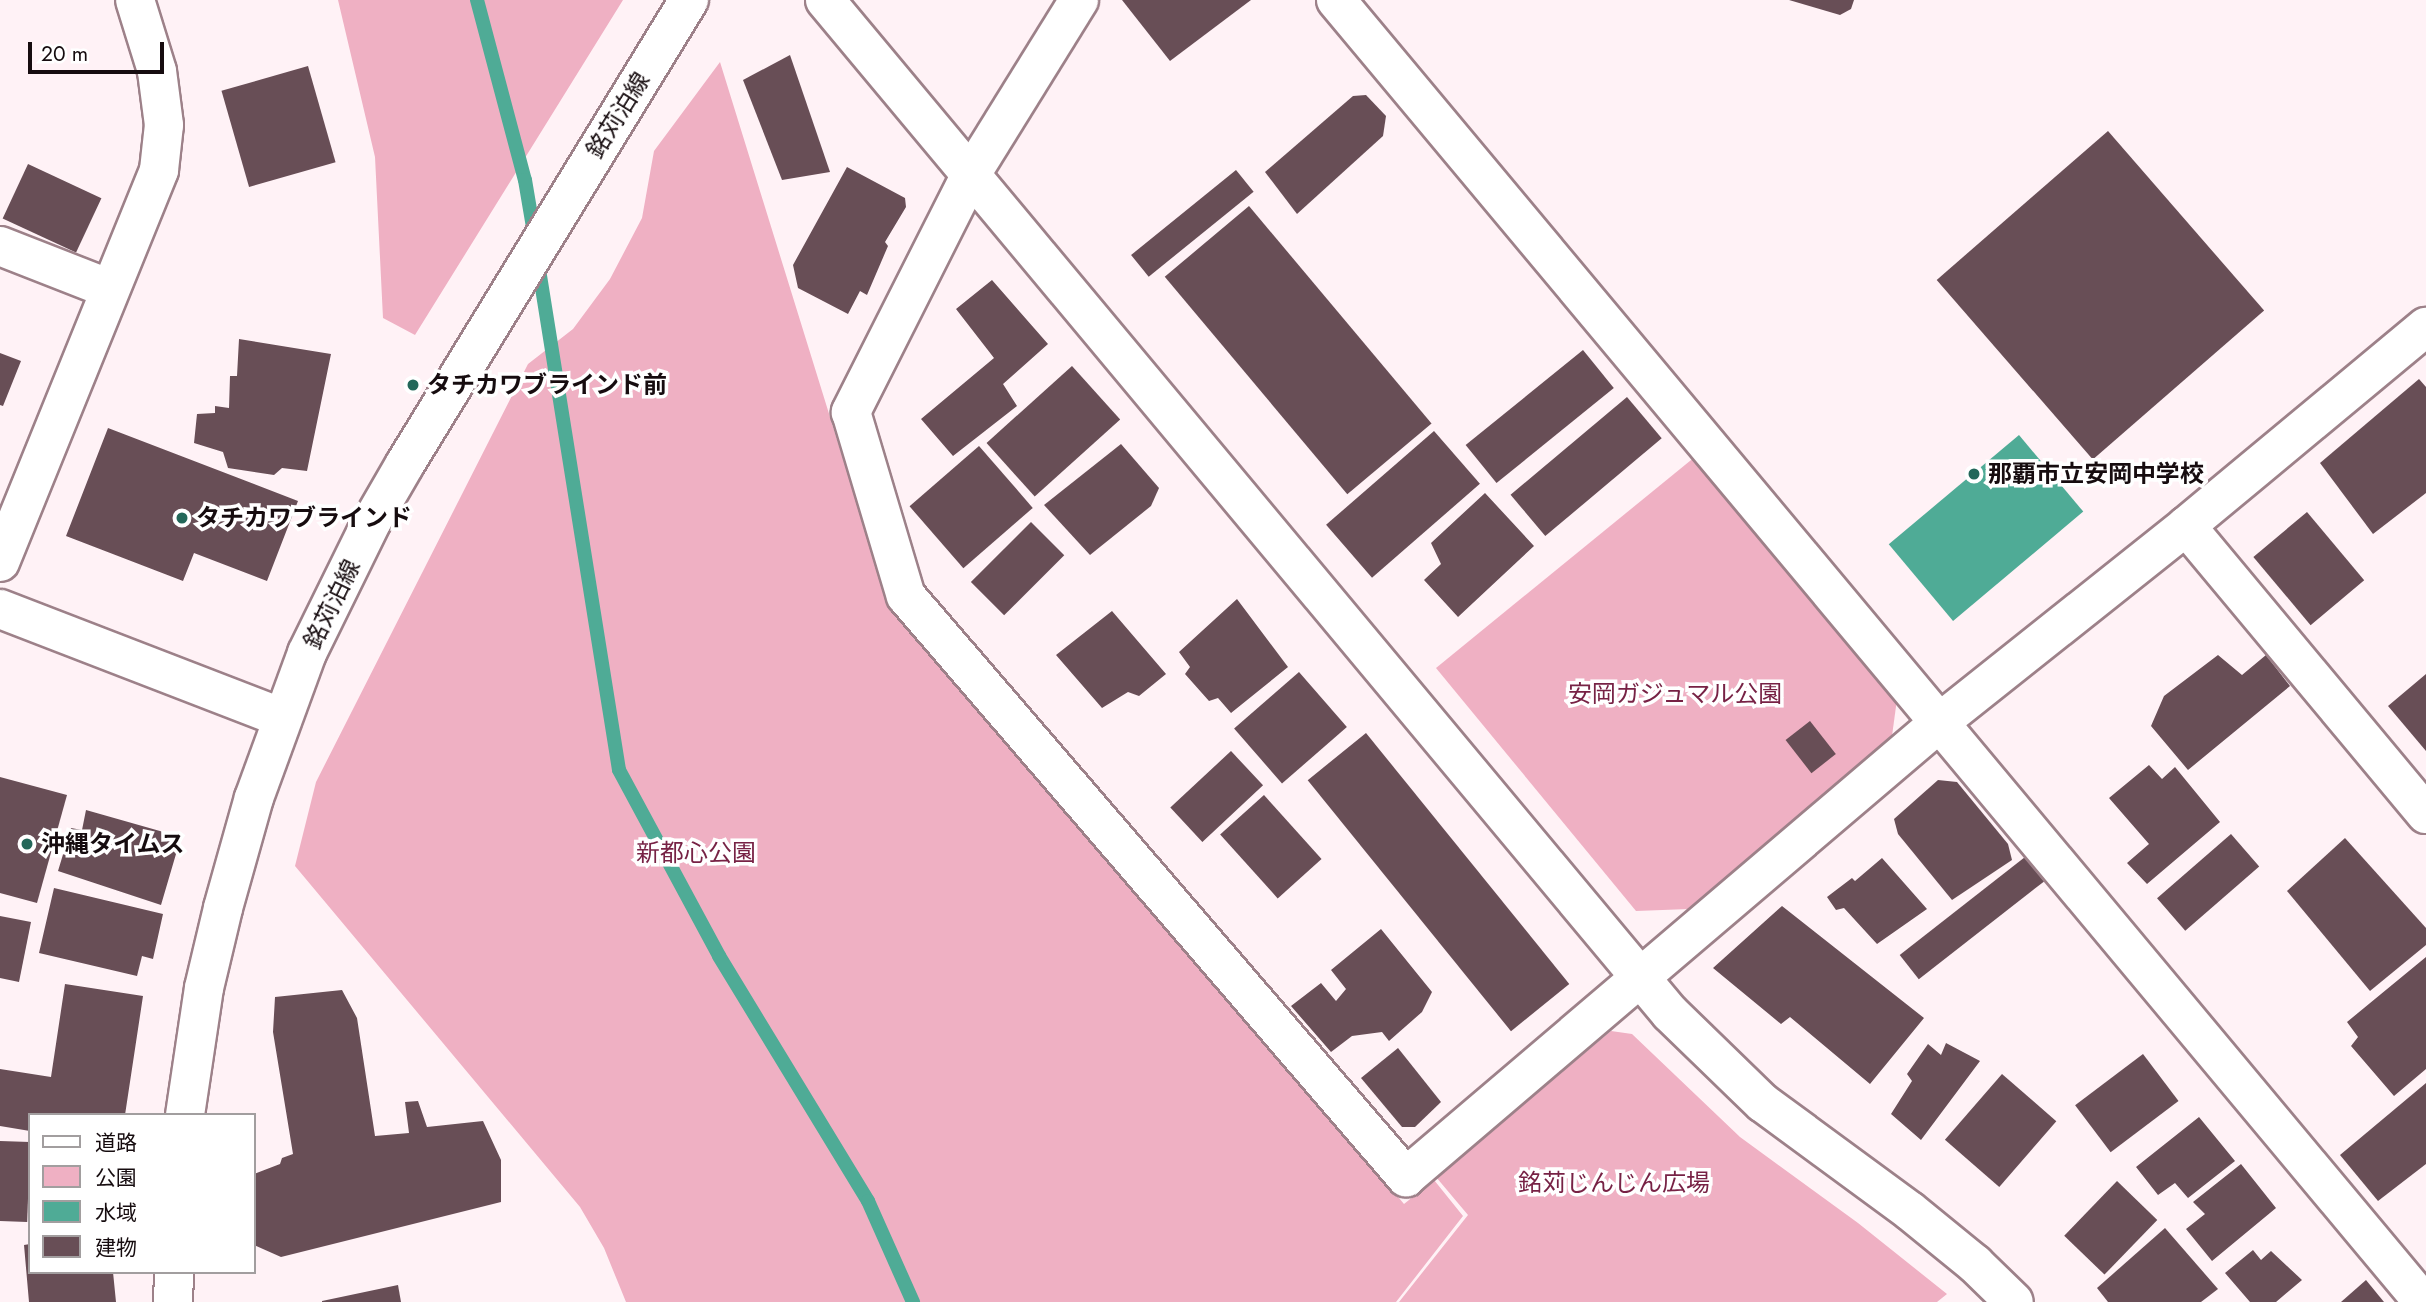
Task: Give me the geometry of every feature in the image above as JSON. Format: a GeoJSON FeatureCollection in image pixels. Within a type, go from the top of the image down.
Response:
{"type":"FeatureCollection","features":[{"type":"Feature","properties":{"kind":"street"},"geometry":{"type":"LineString","coordinates":[[0,562],[159,170],[164,125],[157,71],[135,0]]}},
{"type":"Feature","properties":{"kind":"street"},"geometry":{"type":"LineString","coordinates":[[825,0],[1640,979],[1695,1040],[1763,1103],[1910,1210],[1975,1264],[2014,1302]]}},
{"type":"Feature","properties":{"kind":"street"},"geometry":{"type":"LineString","coordinates":[[1079,0],[971,174],[851,412],[906,596],[1406,1177],[1940,722],[2186,526],[2426,327]]}},
{"type":"Feature","properties":{"kind":"street"},"geometry":{"type":"LineString","coordinates":[[1336,0],[2423,1302]]}},
{"type":"Feature","properties":{"kind":"street","name":"銘苅泊線"},"geometry":{"type":"LineString","coordinates":[[185,1113],[204,988],[220,921],[254,798],[307,653],[372,522],[495,313],[681,13]]}},
{"type":"Feature","properties":{"kind":"street"},"geometry":{"type":"LineString","coordinates":[[0,246],[110,289]]}},
{"type":"Feature","properties":{"kind":"street"},"geometry":{"type":"LineString","coordinates":[[2186,526],[2426,814]]}},
{"type":"Feature","properties":{"kind":"street"},"geometry":{"type":"LineString","coordinates":[[0,609],[282,718]]}},
{"type":"Feature","properties":{"kind":"street"},"geometry":{"type":"LineString","coordinates":[[173,1302],[174,1274]]}},
{"type":"Feature","properties":{"kind":"green space"},"geometry":{"type":"Polygon","coordinates":[[[338,0],[623,0],[415,335],[383,318],[375,157],[338,0]]]}},
{"type":"Feature","properties":{"kind":"green space","name":"新都心公園"},"geometry":{"type":"Polygon","coordinates":[[[720,62],[879,575],[1404,1204],[1434,1180],[1463,1216],[1396,1302],[626,1302],[604,1248],[580,1207],[295,866],[316,782],[528,364],[573,329],[610,279],[642,218],[654,151],[720,62]]]}},
{"type":"Feature","properties":{"kind":"green space","name":"安岡ガジュマル公園"},"geometry":{"type":"Polygon","coordinates":[[[1696,456],[1897,699],[1892,736],[1689,909],[1636,911],[1436,668],[1696,456]]]}},
{"type":"Feature","properties":{"kind":"green space","name":"銘苅じんじん広場"},"geometry":{"type":"Polygon","coordinates":[[[1611,1031],[1632,1034],[1740,1137],[1858,1223],[1947,1294],[1937,1302],[1399,1302],[1468,1215],[1436,1177],[1611,1031]]]}},
{"type":"Feature","properties":{"kind":"water"},"geometry":{"type":"Polygon","coordinates":[[[2019,435],[2083,512],[1953,621],[1889,544],[2019,435]]]}},
{"type":"Feature","properties":{"kind":"building"},"geometry":{"type":"Polygon","coordinates":[[[1122,0],[1251,0],[1170,61],[1122,0]]]}},
{"type":"Feature","properties":{"kind":"building"},"geometry":{"type":"Polygon","coordinates":[[[1789,0],[1854,0],[1851,9],[1840,15],[1789,0]]]}},
{"type":"Feature","properties":{"kind":"building"},"geometry":{"type":"Polygon","coordinates":[[[790,55],[830,172],[782,180],[743,80],[790,55]]]}},
{"type":"Feature","properties":{"kind":"building"},"geometry":{"type":"Polygon","coordinates":[[[308,66],[336,162],[249,187],[221,91],[308,66]]]}},
{"type":"Feature","properties":{"kind":"building"},"geometry":{"type":"Polygon","coordinates":[[[1366,95],[1386,116],[1383,136],[1297,214],[1265,172],[1353,96],[1366,95]]]}},
{"type":"Feature","properties":{"kind":"building"},"geometry":{"type":"Polygon","coordinates":[[[2108,131],[2264,311],[2093,460],[1937,280],[2108,131]]]}},
{"type":"Feature","properties":{"kind":"building"},"geometry":{"type":"Polygon","coordinates":[[[28,164],[101,198],[76,253],[3,218],[28,164]]]}},
{"type":"Feature","properties":{"kind":"building"},"geometry":{"type":"Polygon","coordinates":[[[847,167],[905,198],[906,207],[885,242],[888,246],[867,295],[860,291],[848,314],[798,288],[793,265],[847,167]]]}},
{"type":"Feature","properties":{"kind":"building"},"geometry":{"type":"Polygon","coordinates":[[[1236,170],[1254,192],[1149,277],[1131,255],[1236,170]]]}},
{"type":"Feature","properties":{"kind":"building"},"geometry":{"type":"Polygon","coordinates":[[[1249,206],[1432,424],[1347,494],[1165,277],[1249,206]]]}},
{"type":"Feature","properties":{"kind":"building"},"geometry":{"type":"Polygon","coordinates":[[[992,280],[1048,344],[1003,384],[1017,406],[953,456],[921,419],[994,358],[956,309],[992,280]]]}},
{"type":"Feature","properties":{"kind":"building"},"geometry":{"type":"Polygon","coordinates":[[[239,339],[331,354],[307,471],[282,468],[274,475],[228,468],[223,452],[194,443],[197,414],[215,413],[215,406],[229,408],[230,376],[237,376],[239,339]]]}},
{"type":"Feature","properties":{"kind":"building"},"geometry":{"type":"Polygon","coordinates":[[[1583,350],[1614,388],[1496,483],[1466,445],[1583,350]]]}},
{"type":"Feature","properties":{"kind":"building"},"geometry":{"type":"Polygon","coordinates":[[[0,353],[21,361],[3,406],[0,405],[0,353]]]}},
{"type":"Feature","properties":{"kind":"building"},"geometry":{"type":"Polygon","coordinates":[[[1072,366],[1120,420],[1035,496],[987,443],[1072,366]]]}},
{"type":"Feature","properties":{"kind":"building"},"geometry":{"type":"Polygon","coordinates":[[[2419,379],[2426,387],[2426,493],[2373,534],[2320,463],[2419,379]]]}},
{"type":"Feature","properties":{"kind":"building"},"geometry":{"type":"Polygon","coordinates":[[[1627,397],[1662,438],[1545,536],[1511,495],[1627,397]]]}},
{"type":"Feature","properties":{"kind":"building","name":"タチカワブラインド"},"geometry":{"type":"Polygon","coordinates":[[[108,428],[298,501],[267,581],[194,553],[183,581],[66,536],[108,428]]]}},
{"type":"Feature","properties":{"kind":"building"},"geometry":{"type":"Polygon","coordinates":[[[1434,431],[1480,484],[1372,578],[1326,525],[1434,431]]]}},
{"type":"Feature","properties":{"kind":"building"},"geometry":{"type":"Polygon","coordinates":[[[1121,444],[1159,488],[1151,506],[1090,555],[1044,505],[1121,444]]]}},
{"type":"Feature","properties":{"kind":"building"},"geometry":{"type":"Polygon","coordinates":[[[979,446],[1033,508],[963,568],[910,506],[979,446]]]}},
{"type":"Feature","properties":{"kind":"building"},"geometry":{"type":"Polygon","coordinates":[[[1485,493],[1534,546],[1458,617],[1424,580],[1441,564],[1431,543],[1485,493]]]}},
{"type":"Feature","properties":{"kind":"building"},"geometry":{"type":"Polygon","coordinates":[[[2307,512],[2364,580],[2311,625],[2253,557],[2307,512]]]}},
{"type":"Feature","properties":{"kind":"building"},"geometry":{"type":"Polygon","coordinates":[[[1031,522],[1064,555],[1004,615],[971,582],[1031,522]]]}},
{"type":"Feature","properties":{"kind":"building"},"geometry":{"type":"Polygon","coordinates":[[[1237,599],[1288,667],[1231,713],[1218,698],[1209,701],[1185,674],[1190,667],[1179,652],[1237,599]]]}},
{"type":"Feature","properties":{"kind":"building"},"geometry":{"type":"Polygon","coordinates":[[[1112,611],[1166,674],[1139,696],[1128,692],[1102,708],[1056,655],[1112,611]]]}},
{"type":"Feature","properties":{"kind":"building"},"geometry":{"type":"Polygon","coordinates":[[[2218,655],[2242,675],[2266,655],[2290,686],[2188,770],[2151,726],[2164,696],[2218,655]]]}},
{"type":"Feature","properties":{"kind":"building"},"geometry":{"type":"Polygon","coordinates":[[[1299,672],[1347,727],[1282,784],[1234,728],[1299,672]]]}},
{"type":"Feature","properties":{"kind":"building"},"geometry":{"type":"Polygon","coordinates":[[[2426,674],[2426,751],[2388,706],[2426,674]]]}},
{"type":"Feature","properties":{"kind":"building"},"geometry":{"type":"Polygon","coordinates":[[[1810,721],[1836,754],[1811,773],[1786,740],[1810,721]]]}},
{"type":"Feature","properties":{"kind":"building"},"geometry":{"type":"Polygon","coordinates":[[[1366,733],[1569,984],[1511,1031],[1308,780],[1366,733]]]}},
{"type":"Feature","properties":{"kind":"building"},"geometry":{"type":"Polygon","coordinates":[[[1231,751],[1263,785],[1202,842],[1170,808],[1231,751]]]}},
{"type":"Feature","properties":{"kind":"building"},"geometry":{"type":"Polygon","coordinates":[[[2149,765],[2162,779],[2175,767],[2220,822],[2147,884],[2127,863],[2149,844],[2109,798],[2149,765]]]}},
{"type":"Feature","properties":{"kind":"building","name":"沖縄タイムス"},"geometry":{"type":"Polygon","coordinates":[[[0,777],[67,795],[37,903],[0,893],[0,777]]]}},
{"type":"Feature","properties":{"kind":"building"},"geometry":{"type":"Polygon","coordinates":[[[1938,780],[1957,782],[2008,844],[2012,860],[1952,900],[1898,834],[1894,819],[1938,780]]]}},
{"type":"Feature","properties":{"kind":"building"},"geometry":{"type":"Polygon","coordinates":[[[1264,795],[1322,859],[1278,898],[1220,834],[1264,795]]]}},
{"type":"Feature","properties":{"kind":"building"},"geometry":{"type":"Polygon","coordinates":[[[86,810],[181,837],[161,905],[58,871],[71,828],[82,830],[86,810]]]}},
{"type":"Feature","properties":{"kind":"building"},"geometry":{"type":"Polygon","coordinates":[[[2231,834],[2259,866],[2185,931],[2157,898],[2231,834]]]}},
{"type":"Feature","properties":{"kind":"building"},"geometry":{"type":"Polygon","coordinates":[[[2345,838],[2426,928],[2426,945],[2370,991],[2287,891],[2345,838]]]}},
{"type":"Feature","properties":{"kind":"building"},"geometry":{"type":"Polygon","coordinates":[[[2025,857],[2044,881],[1919,979],[1900,955],[2025,857]]]}},
{"type":"Feature","properties":{"kind":"building"},"geometry":{"type":"Polygon","coordinates":[[[1882,858],[1927,909],[1877,944],[1844,908],[1836,910],[1827,897],[1852,878],[1855,881],[1882,858]]]}},
{"type":"Feature","properties":{"kind":"building"},"geometry":{"type":"Polygon","coordinates":[[[54,888],[163,914],[153,959],[142,956],[137,976],[39,953],[54,888]]]}},
{"type":"Feature","properties":{"kind":"building"},"geometry":{"type":"Polygon","coordinates":[[[1782,906],[1924,1018],[1870,1084],[1790,1017],[1781,1024],[1713,968],[1782,906]]]}},
{"type":"Feature","properties":{"kind":"building"},"geometry":{"type":"Polygon","coordinates":[[[0,916],[31,922],[19,982],[0,978],[0,916]]]}},
{"type":"Feature","properties":{"kind":"building"},"geometry":{"type":"Polygon","coordinates":[[[1381,929],[1432,992],[1422,1012],[1389,1041],[1382,1032],[1352,1036],[1331,1052],[1291,1006],[1321,983],[1336,1001],[1346,989],[1331,970],[1381,929]]]}},
{"type":"Feature","properties":{"kind":"building"},"geometry":{"type":"Polygon","coordinates":[[[2426,957],[2426,1069],[2394,1096],[2351,1046],[2358,1037],[2347,1022],[2426,957]]]}},
{"type":"Feature","properties":{"kind":"building"},"geometry":{"type":"Polygon","coordinates":[[[65,984],[143,996],[125,1113],[28,1113],[28,1131],[0,1126],[0,1069],[51,1077],[65,984]]]}},
{"type":"Feature","properties":{"kind":"building"},"geometry":{"type":"Polygon","coordinates":[[[342,990],[357,1018],[375,1136],[409,1133],[405,1102],[418,1101],[427,1127],[483,1121],[501,1160],[501,1202],[281,1257],[256,1246],[256,1173],[280,1164],[282,1158],[293,1154],[273,1032],[275,997],[342,990]]]}},
{"type":"Feature","properties":{"kind":"building"},"geometry":{"type":"Polygon","coordinates":[[[1946,1043],[1980,1061],[1921,1140],[1891,1114],[1912,1081],[1907,1074],[1928,1044],[1941,1055],[1946,1043]]]}},
{"type":"Feature","properties":{"kind":"building"},"geometry":{"type":"Polygon","coordinates":[[[1398,1048],[1441,1102],[1415,1127],[1402,1127],[1361,1078],[1398,1048]]]}},
{"type":"Feature","properties":{"kind":"building"},"geometry":{"type":"Polygon","coordinates":[[[2143,1054],[2179,1101],[2111,1152],[2075,1105],[2143,1054]]]}},
{"type":"Feature","properties":{"kind":"building"},"geometry":{"type":"Polygon","coordinates":[[[2002,1074],[2056,1121],[1999,1187],[1945,1140],[2002,1074]]]}},
{"type":"Feature","properties":{"kind":"building"},"geometry":{"type":"Polygon","coordinates":[[[2426,1083],[2426,1164],[2378,1201],[2340,1155],[2426,1083]]]}},
{"type":"Feature","properties":{"kind":"building"},"geometry":{"type":"Polygon","coordinates":[[[2199,1117],[2235,1161],[2188,1198],[2175,1183],[2158,1195],[2136,1167],[2199,1117]]]}},
{"type":"Feature","properties":{"kind":"building"},"geometry":{"type":"Polygon","coordinates":[[[0,1141],[28,1142],[27,1222],[0,1221],[0,1141]]]}},
{"type":"Feature","properties":{"kind":"building"},"geometry":{"type":"Polygon","coordinates":[[[2241,1164],[2276,1208],[2212,1261],[2186,1229],[2205,1214],[2193,1202],[2241,1164]]]}},
{"type":"Feature","properties":{"kind":"building"},"geometry":{"type":"Polygon","coordinates":[[[2117,1181],[2157,1220],[2104,1275],[2064,1236],[2117,1181]]]}},
{"type":"Feature","properties":{"kind":"building"},"geometry":{"type":"Polygon","coordinates":[[[2165,1228],[2218,1289],[2201,1302],[2108,1302],[2097,1288],[2165,1228]]]}},
{"type":"Feature","properties":{"kind":"building"},"geometry":{"type":"Polygon","coordinates":[[[28,1244],[28,1274],[113,1274],[116,1302],[29,1302],[24,1245],[28,1244]]]}},
{"type":"Feature","properties":{"kind":"building"},"geometry":{"type":"Polygon","coordinates":[[[2253,1250],[2261,1260],[2271,1251],[2302,1280],[2276,1302],[2250,1302],[2225,1273],[2253,1250]]]}},
{"type":"Feature","properties":{"kind":"building"},"geometry":{"type":"Polygon","coordinates":[[[2366,1280],[2384,1302],[2341,1302],[2366,1280]]]}},
{"type":"Feature","properties":{"kind":"building"},"geometry":{"type":"Polygon","coordinates":[[[398,1285],[401,1302],[322,1302],[322,1301],[398,1285]]]}},
{"type":"Feature","properties":{"kind":"waterway"},"geometry":{"type":"LineString","coordinates":[[477,0],[525,180],[535,239]]}},
{"type":"Feature","properties":{"kind":"waterway"},"geometry":{"type":"LineString","coordinates":[[538,263],[619,770],[719,956],[868,1201],[913,1302]]}},
{"type":"Feature","properties":{"kind":"place","name":"タチカワブラインド前"},"geometry":{"type":"Point","coordinates":[413,385]}},
{"type":"Feature","properties":{"kind":"place","name":"那覇市立安岡中学校"},"geometry":{"type":"Point","coordinates":[1974,474]}},
{"type":"Feature","properties":{"kind":"place","name":"タチカワブラインド"},"geometry":{"type":"Point","coordinates":[182,518]}},
{"type":"Feature","properties":{"kind":"place","name":"沖縄タイムス"},"geometry":{"type":"Point","coordinates":[27,844]}}]}
